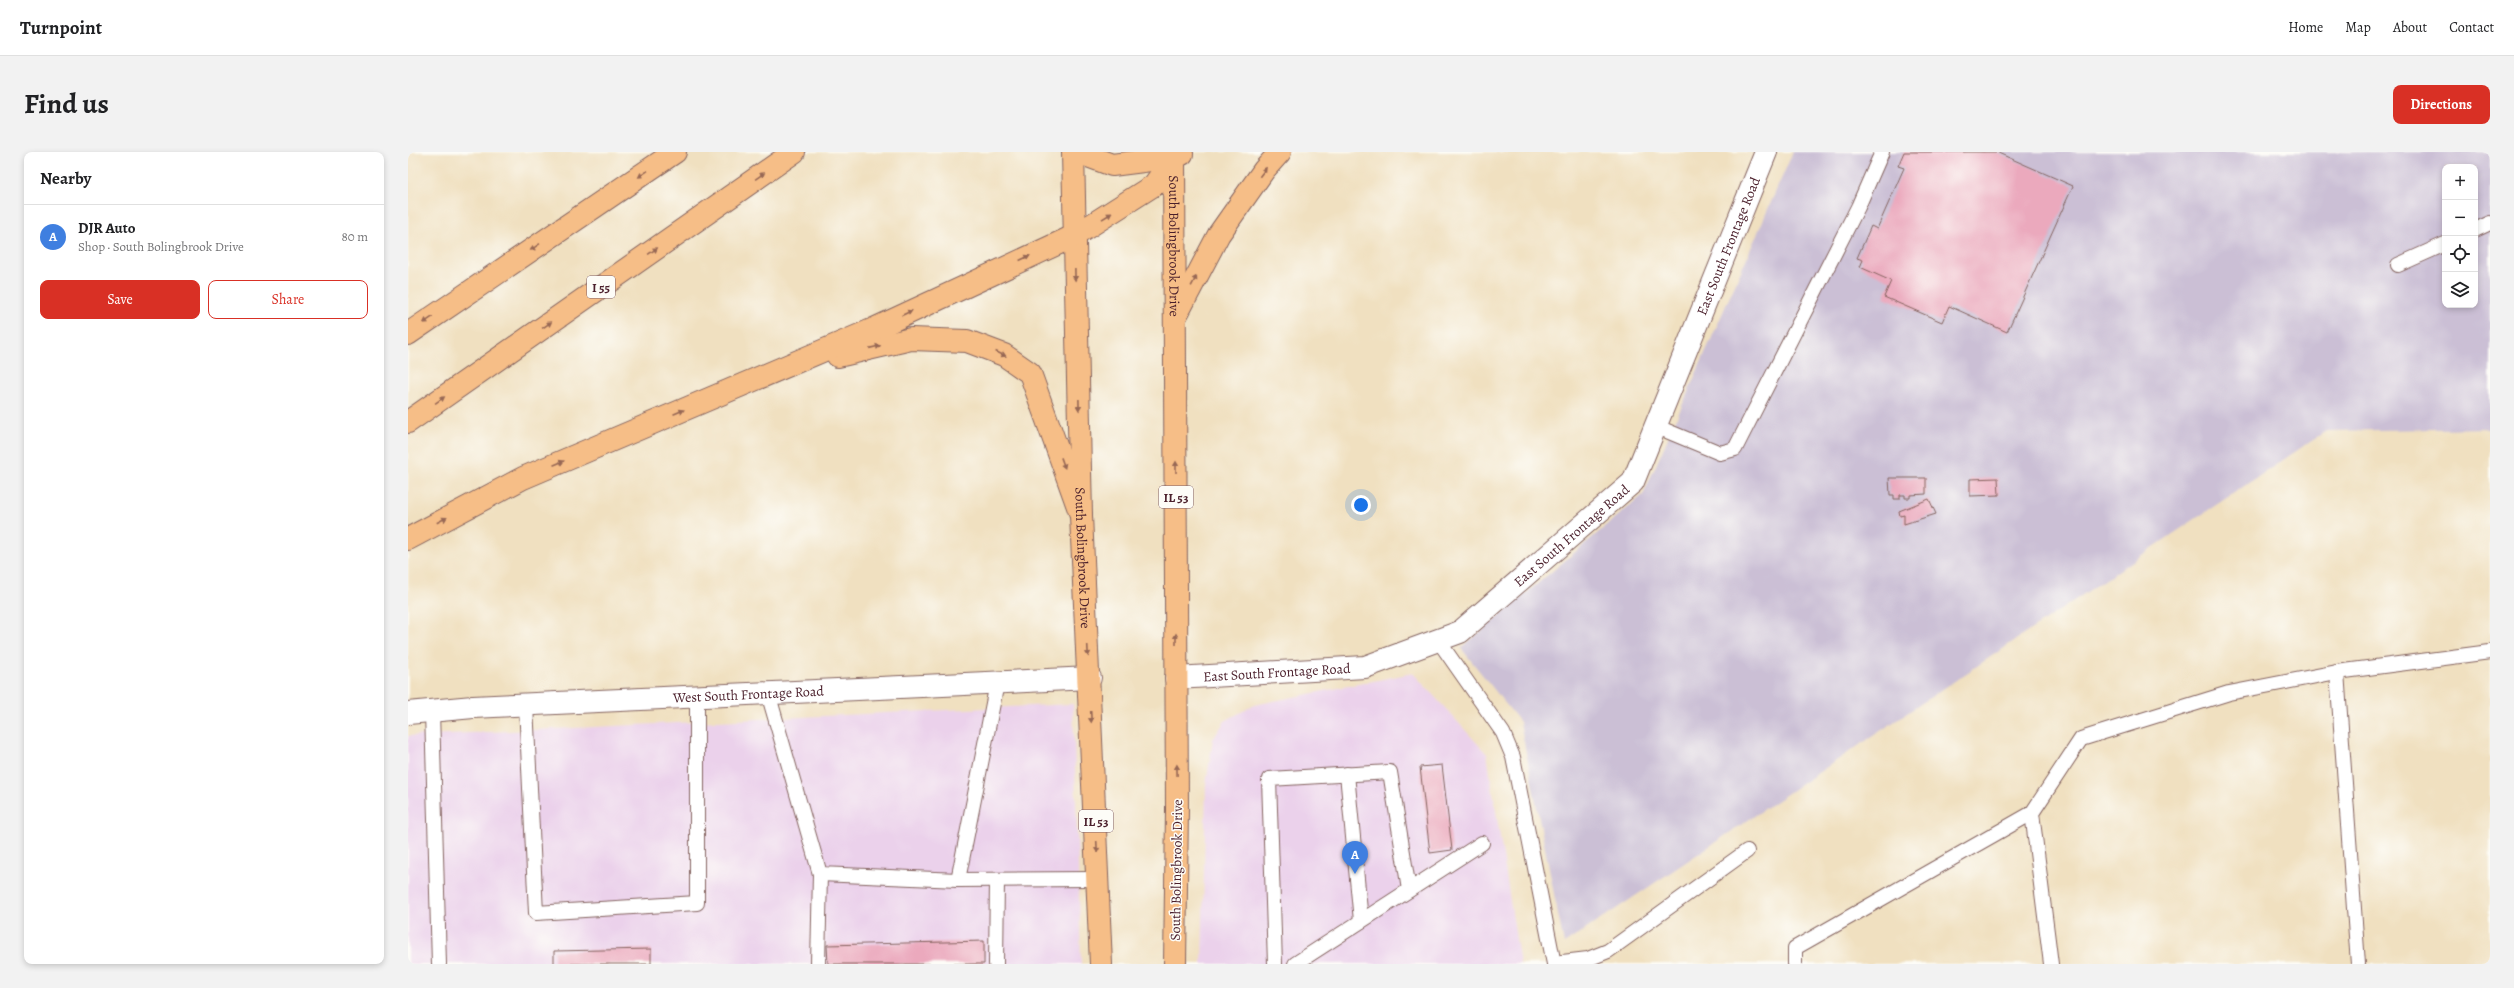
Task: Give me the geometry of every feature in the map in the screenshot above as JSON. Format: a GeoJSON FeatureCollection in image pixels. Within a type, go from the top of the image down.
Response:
{"type":"FeatureCollection","features":[{"type":"Feature","properties":{"kind":"main road"},"geometry":{"type":"LineString","coordinates":[[408,334],[675,152]]}},
{"type":"Feature","properties":{"kind":"main road","name":"I 55"},"geometry":{"type":"LineString","coordinates":[[408,422],[794,152]]}},
{"type":"Feature","properties":{"kind":"main road","name":"South Bolingbrook Drive"},"geometry":{"type":"LineString","coordinates":[[1073,152],[1081,515],[1099,879],[1101,964]]}},
{"type":"Feature","properties":{"kind":"main road"},"geometry":{"type":"LineString","coordinates":[[1077,152],[1112,165],[1178,154]]}},
{"type":"Feature","properties":{"kind":"main road"},"geometry":{"type":"LineString","coordinates":[[1176,316],[1219,234],[1264,170],[1280,152]]}},
{"type":"Feature","properties":{"kind":"main road"},"geometry":{"type":"LineString","coordinates":[[408,539],[523,478],[874,329],[1074,236],[1154,185],[1178,154]]}},
{"type":"Feature","properties":{"kind":"main road","name":"South Bolingbrook Drive"},"geometry":{"type":"LineString","coordinates":[[1176,964],[1176,316],[1178,154]]}},
{"type":"Feature","properties":{"kind":"main road"},"geometry":{"type":"LineString","coordinates":[[756,379],[859,350],[911,339],[967,341],[1004,354],[1030,373],[1081,515]]}},
{"type":"Feature","properties":{"kind":"street","name":"East South Frontage Road"},"geometry":{"type":"LineString","coordinates":[[1176,678],[1365,667],[1460,632],[1633,482],[1766,152]]}},
{"type":"Feature","properties":{"kind":"street","name":"West South Frontage Road"},"geometry":{"type":"LineString","coordinates":[[408,713],[526,704],[1090,678]]}},
{"type":"Feature","properties":{"kind":"lane"},"geometry":{"type":"LineString","coordinates":[[1656,426],[1720,453],[1735,449],[1858,207],[1882,152]]}},
{"type":"Feature","properties":{"kind":"lane"},"geometry":{"type":"LineString","coordinates":[[2478,228],[2490,222]]}},
{"type":"Feature","properties":{"kind":"lane"},"geometry":{"type":"LineString","coordinates":[[2398,265],[2442,245]]}},
{"type":"Feature","properties":{"kind":"lane"},"geometry":{"type":"LineString","coordinates":[[1438,640],[1503,733],[1513,757],[1554,964],[1588,959],[1608,951],[1747,851]]}},
{"type":"Feature","properties":{"kind":"lane"},"geometry":{"type":"LineString","coordinates":[[1795,964],[1795,948],[2032,813],[2081,740],[2229,693],[2337,672],[2490,652]]}},
{"type":"Feature","properties":{"kind":"lane"},"geometry":{"type":"LineString","coordinates":[[2337,672],[2358,964]]}},
{"type":"Feature","properties":{"kind":"lane"},"geometry":{"type":"LineString","coordinates":[[958,880],[997,683]]}},
{"type":"Feature","properties":{"kind":"lane"},"geometry":{"type":"LineString","coordinates":[[768,693],[820,874],[818,964]]}},
{"type":"Feature","properties":{"kind":"lane"},"geometry":{"type":"LineString","coordinates":[[526,704],[536,913],[698,903],[697,697]]}},
{"type":"Feature","properties":{"kind":"lane"},"geometry":{"type":"LineString","coordinates":[[432,711],[440,964]]}},
{"type":"Feature","properties":{"kind":"lane"},"geometry":{"type":"LineString","coordinates":[[1275,964],[1269,779],[1390,772],[1409,890]]}},
{"type":"Feature","properties":{"kind":"lane"},"geometry":{"type":"LineString","coordinates":[[1347,774],[1361,921]]}},
{"type":"Feature","properties":{"kind":"lane"},"geometry":{"type":"LineString","coordinates":[[2032,813],[2051,964]]}},
{"type":"Feature","properties":{"kind":"lane"},"geometry":{"type":"LineString","coordinates":[[1295,964],[1482,843]]}},
{"type":"Feature","properties":{"kind":"lane"},"geometry":{"type":"LineString","coordinates":[[820,874],[958,880],[1099,879]]}},
{"type":"Feature","properties":{"kind":"lane"},"geometry":{"type":"LineString","coordinates":[[996,964],[997,880]]}},
{"type":"Feature","properties":{"kind":"shaded area"},"geometry":{"type":"Polygon","coordinates":[[[1793,152],[2490,152],[2490,428],[2326,431],[1564,944],[1520,722],[1461,648],[1643,495],[1793,152]]]}},
{"type":"Feature","properties":{"kind":"shaded area"},"geometry":{"type":"Polygon","coordinates":[[[1413,673],[1487,754],[1520,964],[1202,964],[1206,785],[1213,739],[1225,721],[1254,705],[1413,673]]]}},
{"type":"Feature","properties":{"kind":"shaded area"},"geometry":{"type":"Polygon","coordinates":[[[1073,704],[1081,964],[408,964],[408,736],[1073,704]]]}},
{"type":"Feature","properties":{"kind":"building"},"geometry":{"type":"Polygon","coordinates":[[[1904,152],[1996,152],[2073,186],[2007,332],[1949,306],[1942,322],[1884,297],[1891,281],[1860,267],[1863,260],[1857,258],[1871,226],[1877,229],[1904,168],[1898,166],[1904,152]]]}},
{"type":"Feature","properties":{"kind":"building"},"geometry":{"type":"Polygon","coordinates":[[[1889,478],[1926,478],[1926,494],[1910,495],[1910,498],[1905,498],[1905,495],[1900,495],[1900,499],[1894,499],[1894,495],[1890,495],[1889,478]]]}},
{"type":"Feature","properties":{"kind":"building"},"geometry":{"type":"Polygon","coordinates":[[[1998,478],[1999,495],[1970,496],[1970,479],[1998,478]]]}},
{"type":"Feature","properties":{"kind":"building"},"geometry":{"type":"Polygon","coordinates":[[[1929,499],[1936,514],[1904,524],[1904,515],[1900,516],[1899,511],[1929,499]]]}},
{"type":"Feature","properties":{"kind":"building"},"geometry":{"type":"Polygon","coordinates":[[[1442,765],[1452,850],[1430,853],[1420,767],[1442,765]]]}},
{"type":"Feature","properties":{"kind":"building"},"geometry":{"type":"Polygon","coordinates":[[[984,941],[984,964],[828,964],[827,945],[984,941]]]}},
{"type":"Feature","properties":{"kind":"building"},"geometry":{"type":"Polygon","coordinates":[[[651,949],[651,964],[554,964],[554,951],[651,949]]]}},
{"type":"Feature","properties":{"kind":"place","name":"DJR Auto"},"geometry":{"type":"Point","coordinates":[1355,874]}}]}
